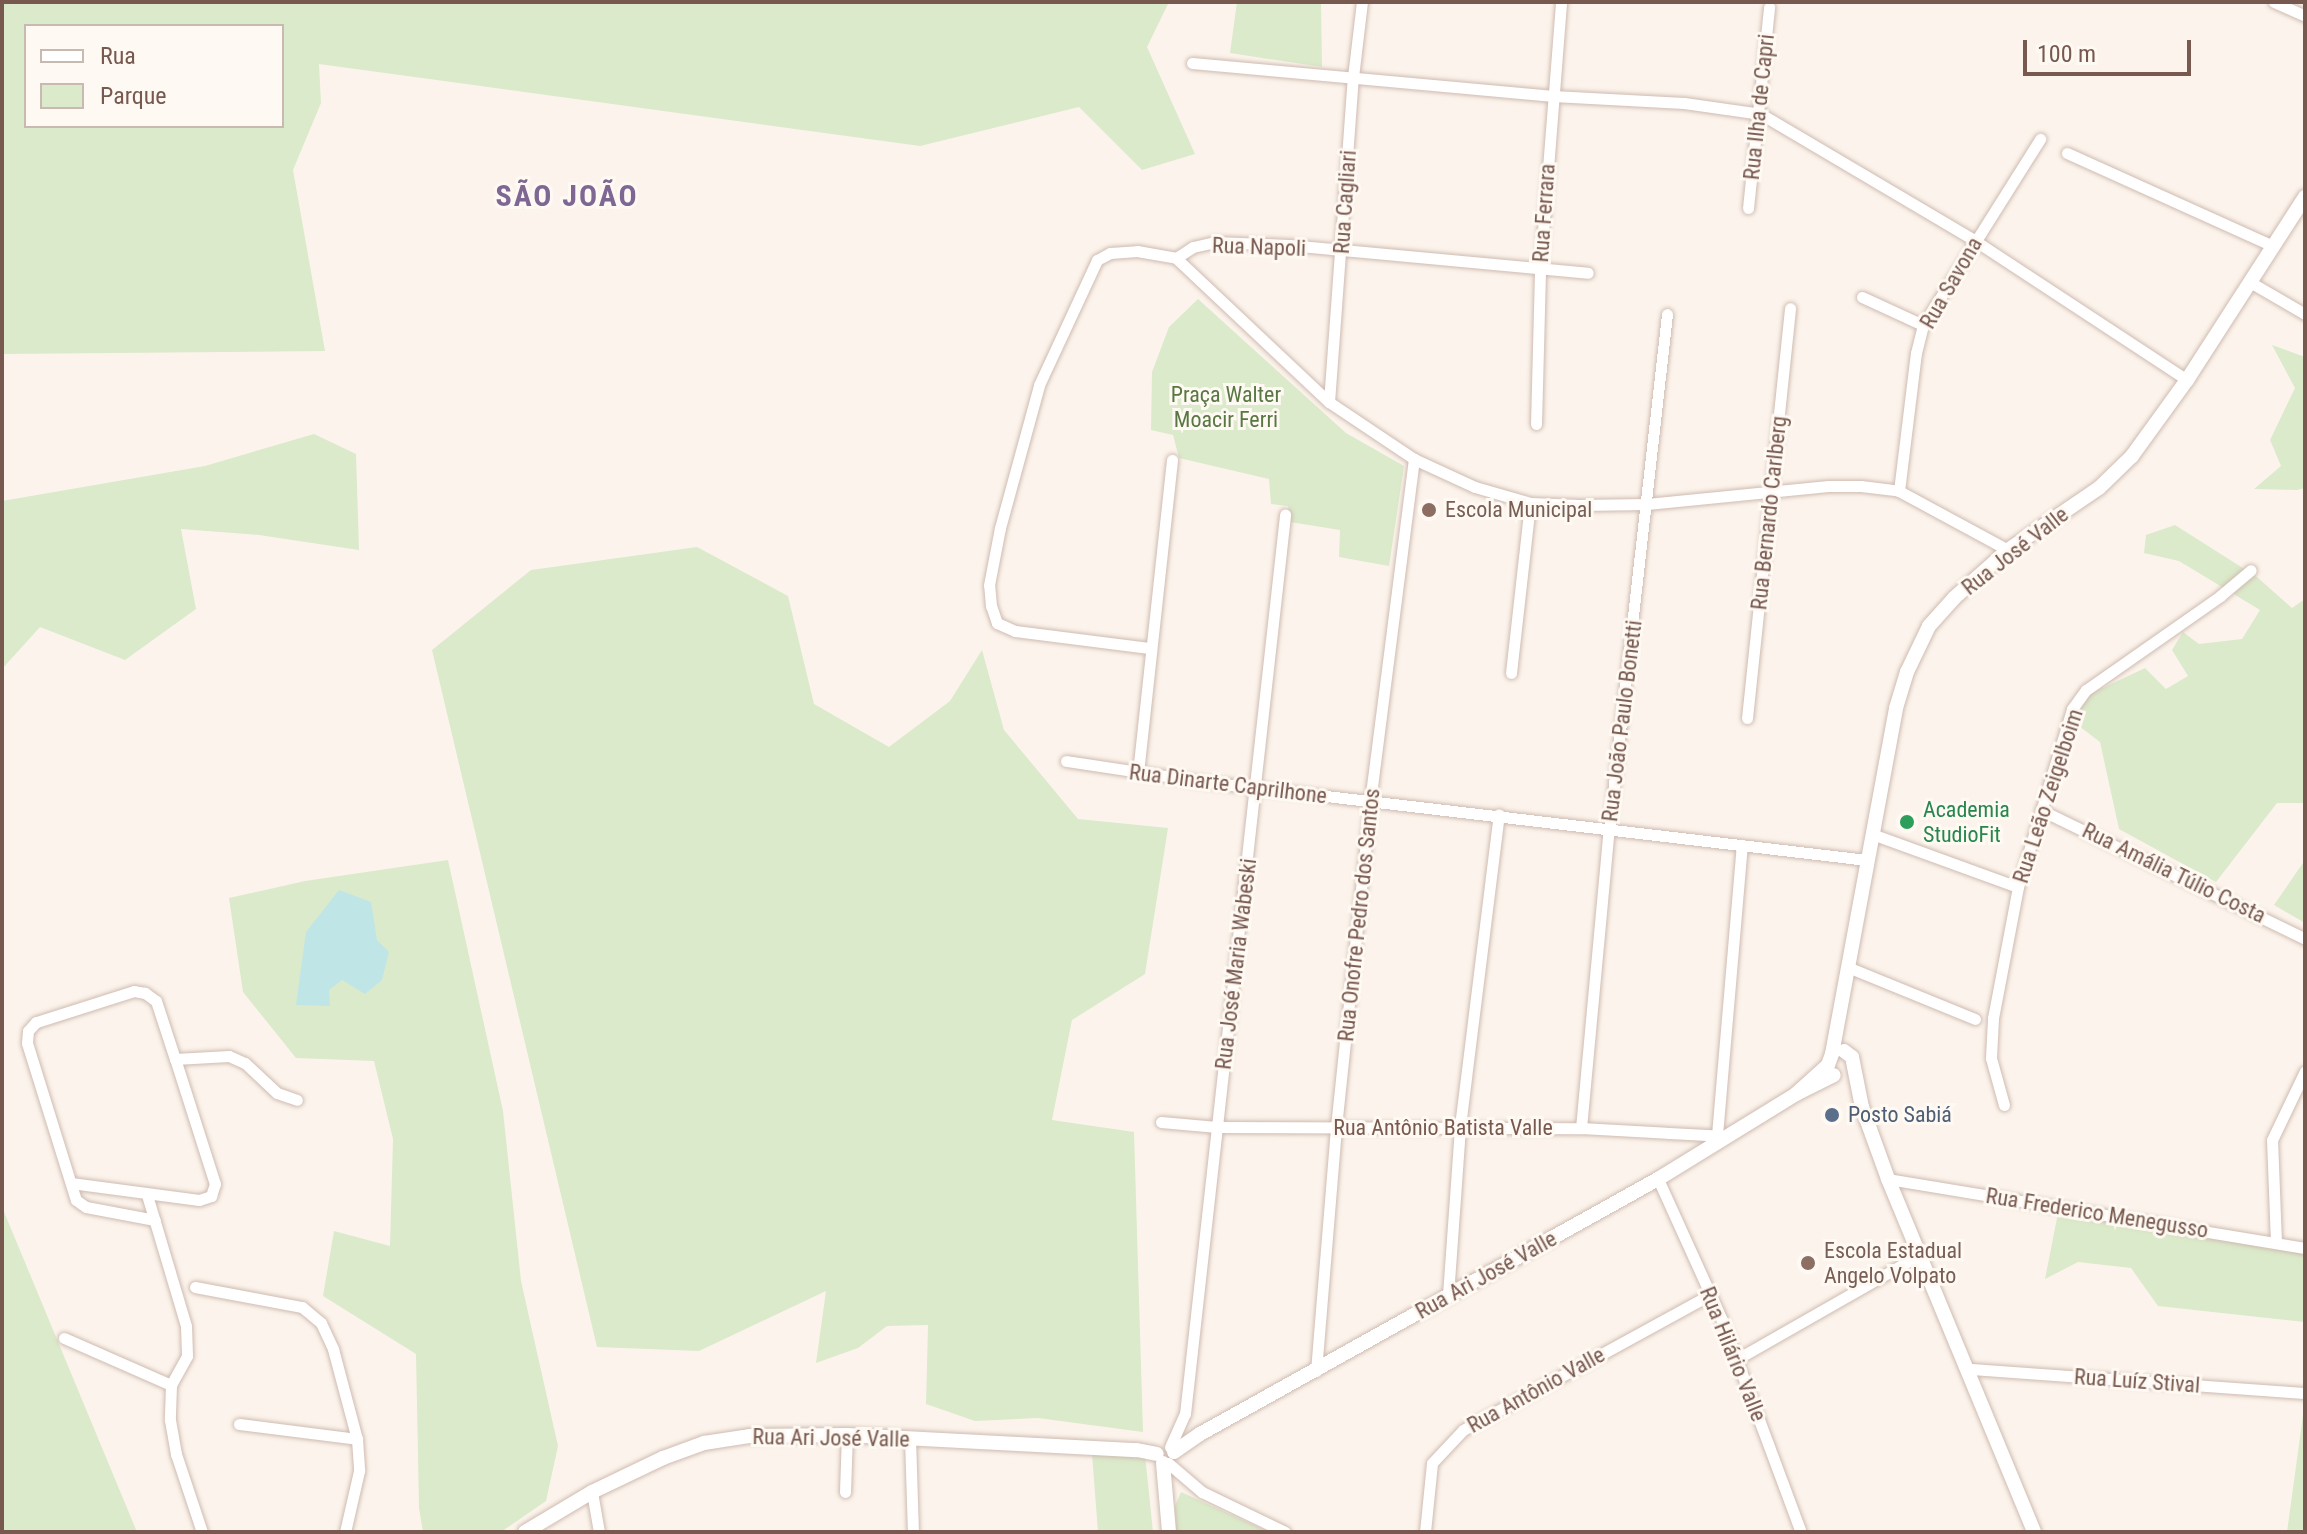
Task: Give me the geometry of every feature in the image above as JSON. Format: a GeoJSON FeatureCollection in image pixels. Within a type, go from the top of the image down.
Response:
{"type":"FeatureCollection","features":[{"type":"Feature","properties":{"kind":"street","name":"Rua Cagliari"},"geometry":{"type":"LineString","coordinates":[[1329,402],[1353,77],[1362,2]]}},
{"type":"Feature","properties":{"kind":"street","name":"Rua Ferrara"},"geometry":{"type":"LineString","coordinates":[[1536,424],[1540,270],[1561,2]]}},
{"type":"Feature","properties":{"kind":"street"},"geometry":{"type":"LineString","coordinates":[[2274,2],[2305,16]]}},
{"type":"Feature","properties":{"kind":"street","name":"Rua Ilha de Capri"},"geometry":{"type":"LineString","coordinates":[[1748,208],[1761,114],[1769,7]]}},
{"type":"Feature","properties":{"kind":"street"},"geometry":{"type":"LineString","coordinates":[[1192,63],[1553,96],[1684,103],[1761,114],[1974,240],[2187,380]]}},
{"type":"Feature","properties":{"kind":"street","name":"Rua Savona"},"geometry":{"type":"LineString","coordinates":[[1899,491],[1916,353],[1923,325],[2040,139]]}},
{"type":"Feature","properties":{"kind":"street"},"geometry":{"type":"LineString","coordinates":[[2067,153],[2273,246]]}},
{"type":"Feature","properties":{"kind":"street","name":"Rua José Valle"},"geometry":{"type":"LineString","coordinates":[[2034,1532],[2005,1467],[1970,1369],[1888,1179],[1862,1107],[1839,1064],[1841,1010],[1896,708],[1907,672],[1929,626],[1954,598],[2008,550],[2099,488],[2132,456],[2187,380],[2305,197]]}},
{"type":"Feature","properties":{"kind":"street","name":"Rua Napoli"},"geometry":{"type":"LineString","coordinates":[[1176,258],[1193,247],[1214,242],[1289,245],[1588,273]]}},
{"type":"Feature","properties":{"kind":"street"},"geometry":{"type":"LineString","coordinates":[[1149,648],[1015,631],[997,623],[989,585],[1000,528],[1039,385],[1097,260],[1110,253],[1137,251],[1176,258],[1329,402],[1414,459],[1475,487],[1530,503],[1647,504],[1828,486],[1899,491],[2008,550]]}},
{"type":"Feature","properties":{"kind":"street"},"geometry":{"type":"LineString","coordinates":[[2250,282],[2305,314]]}},
{"type":"Feature","properties":{"kind":"street"},"geometry":{"type":"LineString","coordinates":[[1862,297],[1923,325]]}},
{"type":"Feature","properties":{"kind":"street","name":"Rua Bernardo Carlberg"},"geometry":{"type":"LineString","coordinates":[[1747,718],[1790,308]]}},
{"type":"Feature","properties":{"kind":"street","name":"Rua João Paulo Bonetti"},"geometry":{"type":"LineString","coordinates":[[1581,1128],[1609,829],[1667,314]]}},
{"type":"Feature","properties":{"kind":"street","name":"Rua Onofre Pedro dos Santos"},"geometry":{"type":"LineString","coordinates":[[1316,1371],[1336,1127],[1370,802],[1414,459]]}},
{"type":"Feature","properties":{"kind":"street"},"geometry":{"type":"LineString","coordinates":[[1138,773],[1149,648],[1172,460]]}},
{"type":"Feature","properties":{"kind":"street"},"geometry":{"type":"LineString","coordinates":[[1511,673],[1530,503]]}},
{"type":"Feature","properties":{"kind":"street","name":"Rua José Maria Wabeski"},"geometry":{"type":"LineString","coordinates":[[1168,1462],[1185,1414],[1285,515]]}},
{"type":"Feature","properties":{"kind":"street","name":"Rua Leão Zeigelboim"},"geometry":{"type":"LineString","coordinates":[[2004,1105],[1989,1040],[2018,887],[2072,709],[2086,690],[2220,596],[2251,570]]}},
{"type":"Feature","properties":{"kind":"street","name":"Rua Dinarte Caprilhone"},"geometry":{"type":"LineString","coordinates":[[1066,761],[1256,788],[1499,814],[1867,860]]}},
{"type":"Feature","properties":{"kind":"street","name":"Rua Amália Túlio Costa"},"geometry":{"type":"LineString","coordinates":[[2041,810],[2305,939]]}},
{"type":"Feature","properties":{"kind":"street"},"geometry":{"type":"LineString","coordinates":[[1448,1295],[1460,1126],[1499,814]]}},
{"type":"Feature","properties":{"kind":"street"},"geometry":{"type":"LineString","coordinates":[[1872,834],[2018,887]]}},
{"type":"Feature","properties":{"kind":"street"},"geometry":{"type":"LineString","coordinates":[[1721,1136],[1742,845]]}},
{"type":"Feature","properties":{"kind":"street"},"geometry":{"type":"LineString","coordinates":[[1850,968],[1975,1019]]}},
{"type":"Feature","properties":{"kind":"street"},"geometry":{"type":"LineString","coordinates":[[71,1183],[199,1200],[211,1196],[215,1184],[156,1001],[134,991],[36,1022],[28,1031],[27,1043],[76,1200],[86,1207],[155,1220]]}},
{"type":"Feature","properties":{"kind":"street"},"geometry":{"type":"LineString","coordinates":[[175,1059],[229,1056],[245,1063],[277,1093],[297,1100]]}},
{"type":"Feature","properties":{"kind":"street","name":"Rua Ari José Valle"},"geometry":{"type":"LineString","coordinates":[[525,1532],[592,1492],[704,1443],[750,1436],[910,1438],[1168,1462],[1200,1434],[1658,1179],[1721,1136],[1796,1094],[1839,1064]]}},
{"type":"Feature","properties":{"kind":"street"},"geometry":{"type":"LineString","coordinates":[[2276,1243],[2272,1140],[2305,1071]]}},
{"type":"Feature","properties":{"kind":"street","name":"Rua Antônio Batista Valle"},"geometry":{"type":"LineString","coordinates":[[1161,1122],[1217,1127],[1581,1128],[1721,1136]]}},
{"type":"Feature","properties":{"kind":"street","name":"Rua Hilário Valle"},"geometry":{"type":"LineString","coordinates":[[1658,1179],[1737,1359],[1801,1532]]}},
{"type":"Feature","properties":{"kind":"street","name":"Rua Frederico Menegusso"},"geometry":{"type":"LineString","coordinates":[[1888,1179],[2305,1248]]}},
{"type":"Feature","properties":{"kind":"street"},"geometry":{"type":"LineString","coordinates":[[147,1195],[186,1326],[187,1356],[171,1385],[170,1420],[176,1454],[202,1532]]}},
{"type":"Feature","properties":{"kind":"street"},"geometry":{"type":"LineString","coordinates":[[1737,1359],[1919,1255]]}},
{"type":"Feature","properties":{"kind":"street"},"geometry":{"type":"LineString","coordinates":[[195,1287],[302,1307],[321,1323],[333,1349],[357,1439],[359,1471],[345,1532]]}},
{"type":"Feature","properties":{"kind":"street","name":"Rua Antônio Valle"},"geometry":{"type":"LineString","coordinates":[[1425,1532],[1432,1463],[1454,1437],[1710,1295]]}},
{"type":"Feature","properties":{"kind":"street"},"geometry":{"type":"LineString","coordinates":[[64,1338],[171,1385]]}},
{"type":"Feature","properties":{"kind":"street","name":"Rua Luíz Stival"},"geometry":{"type":"LineString","coordinates":[[1970,1369],[2305,1393]]}},
{"type":"Feature","properties":{"kind":"street"},"geometry":{"type":"LineString","coordinates":[[1185,1414],[1200,1434]]}},
{"type":"Feature","properties":{"kind":"street"},"geometry":{"type":"LineString","coordinates":[[239,1424],[357,1439]]}},
{"type":"Feature","properties":{"kind":"street"},"geometry":{"type":"LineString","coordinates":[[845,1492],[847,1435]]}},
{"type":"Feature","properties":{"kind":"street"},"geometry":{"type":"LineString","coordinates":[[910,1438],[913,1532]]}},
{"type":"Feature","properties":{"kind":"street"},"geometry":{"type":"LineString","coordinates":[[1168,1462],[1169,1532]]}},
{"type":"Feature","properties":{"kind":"street"},"geometry":{"type":"LineString","coordinates":[[1168,1462],[1202,1492],[1285,1532]]}},
{"type":"Feature","properties":{"kind":"street"},"geometry":{"type":"LineString","coordinates":[[592,1492],[599,1532]]}},
{"type":"Feature","properties":{"kind":"green space"},"geometry":{"type":"Polygon","coordinates":[[[2,2],[1169,2],[1147,47],[1195,154],[1142,170],[1079,107],[920,146],[319,64],[321,103],[293,170],[325,351],[2,354],[2,2]]]}},
{"type":"Feature","properties":{"kind":"green space"},"geometry":{"type":"Polygon","coordinates":[[[1237,2],[1321,2],[1322,67],[1230,53],[1237,2]]]}},
{"type":"Feature","properties":{"kind":"green space","name":"Praça Walter Moacir Ferri"},"geometry":{"type":"Polygon","coordinates":[[[1198,299],[1346,433],[1404,466],[1389,566],[1339,557],[1340,530],[1290,522],[1288,506],[1271,504],[1269,479],[1179,458],[1173,435],[1151,430],[1152,372],[1169,327],[1198,299]]]}},
{"type":"Feature","properties":{"kind":"green space"},"geometry":{"type":"Polygon","coordinates":[[[2272,345],[2305,357],[2305,488],[2297,490],[2254,489],[2281,466],[2270,440],[2295,388],[2272,345]]]}},
{"type":"Feature","properties":{"kind":"green space"},"geometry":{"type":"Polygon","coordinates":[[[314,434],[356,454],[359,550],[259,535],[181,529],[196,609],[125,660],[40,627],[2,669],[2,501],[205,466],[314,434]]]}},
{"type":"Feature","properties":{"kind":"green space"},"geometry":{"type":"Polygon","coordinates":[[[2175,525],[2257,577],[2292,608],[2305,599],[2305,803],[2277,803],[2216,882],[2119,829],[2100,742],[2075,723],[2084,697],[2145,668],[2166,689],[2188,676],[2172,650],[2183,632],[2199,644],[2242,639],[2260,610],[2179,561],[2144,553],[2146,535],[2175,525]]]}},
{"type":"Feature","properties":{"kind":"green space"},"geometry":{"type":"Polygon","coordinates":[[[697,547],[788,596],[814,704],[889,747],[950,701],[982,650],[1004,730],[1078,819],[1168,828],[1145,974],[1072,1020],[1052,1120],[1134,1132],[1143,1432],[1038,1418],[975,1421],[926,1404],[928,1325],[887,1326],[858,1348],[816,1363],[826,1291],[699,1351],[597,1347],[432,650],[531,570],[697,547]]]}},
{"type":"Feature","properties":{"kind":"green space"},"geometry":{"type":"Polygon","coordinates":[[[448,860],[503,1111],[521,1281],[558,1446],[546,1501],[501,1532],[423,1532],[419,1508],[416,1354],[323,1296],[334,1231],[390,1246],[393,1139],[374,1061],[296,1058],[243,992],[229,898],[305,881],[448,860]]]}},
{"type":"Feature","properties":{"kind":"green space"},"geometry":{"type":"Polygon","coordinates":[[[2305,860],[2305,923],[2274,905],[2305,860]]]}},
{"type":"Feature","properties":{"kind":"green space"},"geometry":{"type":"Polygon","coordinates":[[[2,1207],[137,1532],[2,1532],[2,1207]]]}},
{"type":"Feature","properties":{"kind":"green space"},"geometry":{"type":"Polygon","coordinates":[[[2058,1213],[2305,1252],[2305,1322],[2158,1306],[2131,1268],[2078,1262],[2045,1279],[2058,1213]]]}},
{"type":"Feature","properties":{"kind":"green space"},"geometry":{"type":"Polygon","coordinates":[[[2304,1408],[2305,1532],[2287,1532],[2304,1408]]]}},
{"type":"Feature","properties":{"kind":"green space"},"geometry":{"type":"Polygon","coordinates":[[[1092,1454],[1145,1455],[1153,1532],[1098,1532],[1092,1454]]]}},
{"type":"Feature","properties":{"kind":"green space"},"geometry":{"type":"Polygon","coordinates":[[[1181,1492],[1269,1532],[1176,1532],[1175,1506],[1181,1492]]]}},
{"type":"Feature","properties":{"kind":"water"},"geometry":{"type":"Polygon","coordinates":[[[339,890],[371,902],[377,940],[389,952],[382,980],[365,994],[342,980],[329,990],[330,1006],[296,1005],[306,932],[339,890]]]}},
{"type":"Feature","properties":{"kind":"place","name":"Escola Municipal"},"geometry":{"type":"Point","coordinates":[1429,510]}},
{"type":"Feature","properties":{"kind":"place","name":"Academia StudioFit"},"geometry":{"type":"Point","coordinates":[1907,822]}},
{"type":"Feature","properties":{"kind":"place","name":"Posto Sabiá"},"geometry":{"type":"Point","coordinates":[1832,1115]}},
{"type":"Feature","properties":{"kind":"place","name":"Escola Estadual Angelo Volpato"},"geometry":{"type":"Point","coordinates":[1808,1263]}},
{"type":"Feature","properties":{"kind":"district","name":"SÃO JOÃO"},"geometry":{"type":"Point","coordinates":[567,196]}}]}
